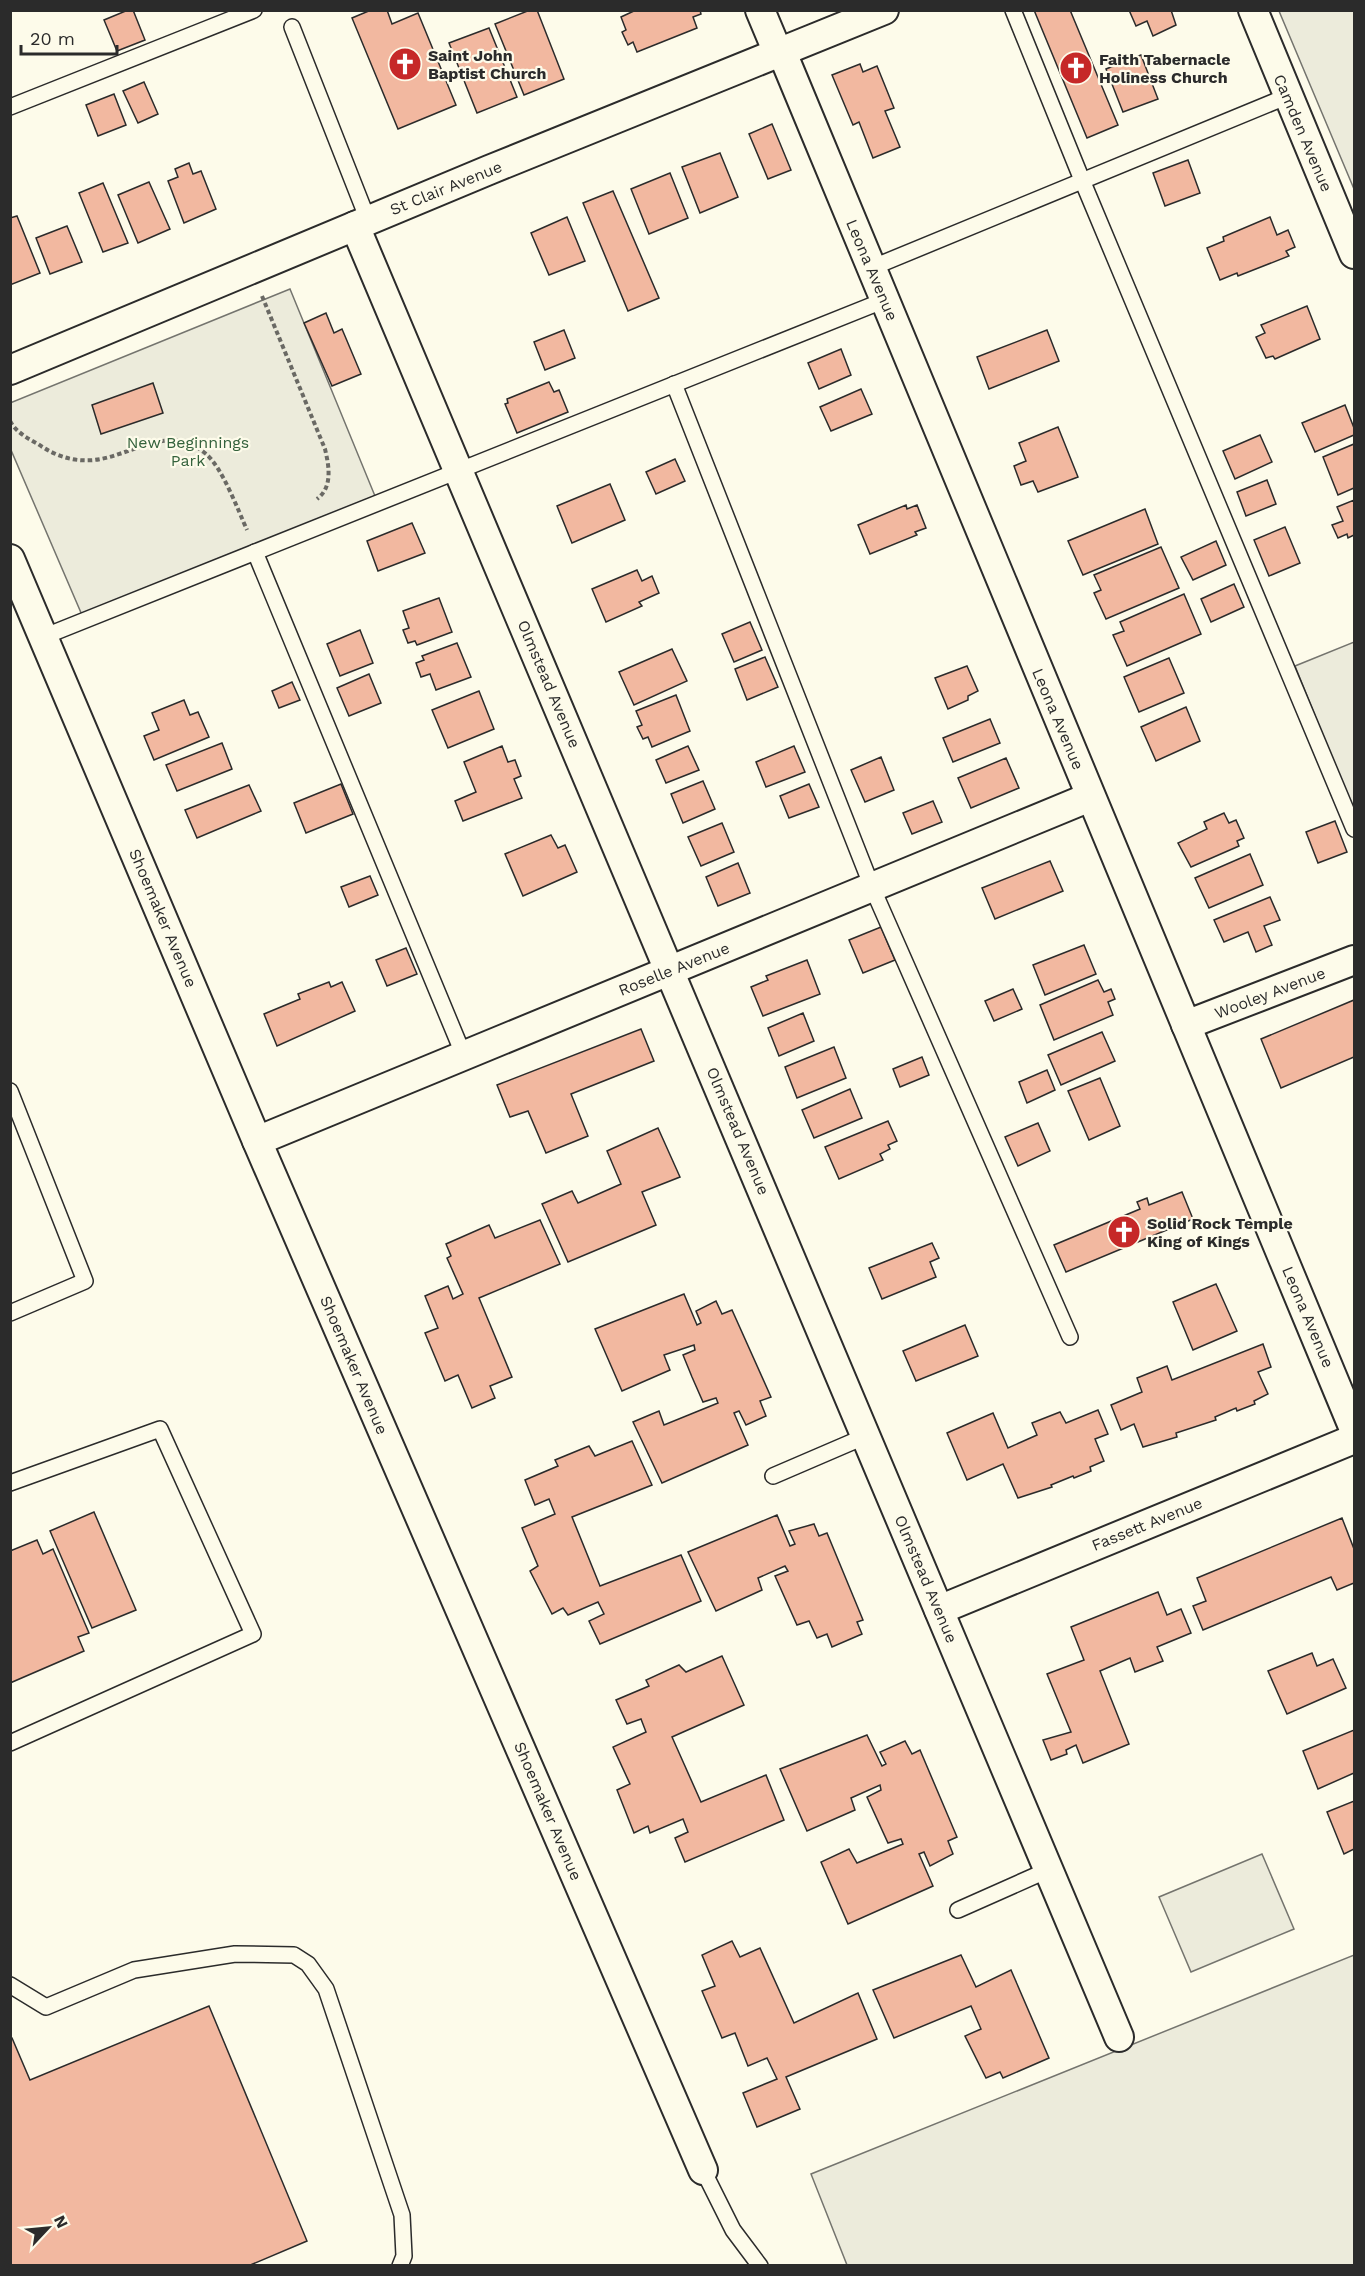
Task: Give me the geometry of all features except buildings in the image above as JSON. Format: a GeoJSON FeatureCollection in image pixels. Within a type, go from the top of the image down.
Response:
{"type":"FeatureCollection","features":[{"type":"Feature","properties":{"kind":"street","name":"Leona Avenue"},"geometry":{"type":"LineString","coordinates":[[760,10],[786,62],[1354,1429]]}},
{"type":"Feature","properties":{"kind":"street","name":"St Clair Avenue"},"geometry":{"type":"LineString","coordinates":[[10,370],[361,223],[884,10]]}},
{"type":"Feature","properties":{"kind":"street","name":"Camden Avenue"},"geometry":{"type":"LineString","coordinates":[[1253,10],[1354,254]]}},
{"type":"Feature","properties":{"kind":"street","name":"Olmstead Avenue"},"geometry":{"type":"LineString","coordinates":[[361,223],[459,471],[1119,2037]]}},
{"type":"Feature","properties":{"kind":"street","name":"Shoemaker Avenue"},"geometry":{"type":"LineString","coordinates":[[10,559],[257,1141],[703,2170]]}},
{"type":"Feature","properties":{"kind":"street","name":"Roselle Avenue"},"geometry":{"type":"LineString","coordinates":[[257,1141],[1090,797]]}},
{"type":"Feature","properties":{"kind":"street","name":"Wooley Avenue"},"geometry":{"type":"LineString","coordinates":[[1186,1025],[1354,960]]}},
{"type":"Feature","properties":{"kind":"street","name":"Fassett Avenue"},"geometry":{"type":"LineString","coordinates":[[939,1610],[1354,1439]]}},
{"type":"Feature","properties":{"kind":"lane"},"geometry":{"type":"LineString","coordinates":[[10,107],[254,10]]}},
{"type":"Feature","properties":{"kind":"lane"},"geometry":{"type":"LineString","coordinates":[[1013,10],[1354,829]]}},
{"type":"Feature","properties":{"kind":"lane"},"geometry":{"type":"LineString","coordinates":[[292,27],[361,223]]}},
{"type":"Feature","properties":{"kind":"lane"},"geometry":{"type":"LineString","coordinates":[[871,268],[1287,96]]}},
{"type":"Feature","properties":{"kind":"lane"},"geometry":{"type":"LineString","coordinates":[[43,636],[885,300]]}},
{"type":"Feature","properties":{"kind":"lane"},"geometry":{"type":"LineString","coordinates":[[674,384],[872,887],[1070,1336]]}},
{"type":"Feature","properties":{"kind":"lane"},"geometry":{"type":"LineString","coordinates":[[255,552],[464,1056]]}},
{"type":"Feature","properties":{"kind":"lane"},"geometry":{"type":"LineString","coordinates":[[10,1091],[85,1281],[10,1313]]}},
{"type":"Feature","properties":{"kind":"lane"},"geometry":{"type":"LineString","coordinates":[[10,1483],[160,1429],[253,1634],[10,1743]]}},
{"type":"Feature","properties":{"kind":"lane"},"geometry":{"type":"LineString","coordinates":[[773,1476],[866,1436]]}},
{"type":"Feature","properties":{"kind":"lane"},"geometry":{"type":"LineString","coordinates":[[958,1910],[1048,1870]]}},
{"type":"Feature","properties":{"kind":"lane"},"geometry":{"type":"LineString","coordinates":[[10,1985],[46,2007],[134,1970],[235,1954],[294,1955],[308,1964],[326,1989],[402,2215],[405,2256],[400,2265]]}},
{"type":"Feature","properties":{"kind":"lane"},"geometry":{"type":"LineString","coordinates":[[703,2170],[733,2229],[760,2265]]}},
{"type":"Feature","properties":{"kind":"path"},"geometry":{"type":"LineString","coordinates":[[260,293],[324,449],[330,470],[324,494],[309,505]]}},
{"type":"Feature","properties":{"kind":"path"},"geometry":{"type":"LineString","coordinates":[[10,421],[14,429],[48,451],[72,460],[95,460],[140,445],[174,440],[190,443],[208,455],[225,482],[255,552]]}},
{"type":"Feature","properties":{"kind":"green space"},"geometry":{"type":"Polygon","coordinates":[[[1279,11],[1354,11],[1354,189],[1279,11]]]}},
{"type":"Feature","properties":{"kind":"green space","name":"New Beginnings Park"},"geometry":{"type":"Polygon","coordinates":[[[290,289],[375,496],[82,615],[11,450],[10,403],[290,289]]]}},
{"type":"Feature","properties":{"kind":"green space"},"geometry":{"type":"Polygon","coordinates":[[[1354,642],[1354,813],[1295,666],[1354,642]]]}},
{"type":"Feature","properties":{"kind":"green space"},"geometry":{"type":"Polygon","coordinates":[[[1262,1854],[1294,1929],[1191,1972],[1159,1897],[1262,1854]]]}},
{"type":"Feature","properties":{"kind":"green space"},"geometry":{"type":"Polygon","coordinates":[[[1354,1955],[1354,2265],[847,2265],[811,2174],[1354,1955]]]}},
{"type":"Feature","properties":{"kind":"place","name":"Saint John Baptist Church"},"geometry":{"type":"Point","coordinates":[405,64]}},
{"type":"Feature","properties":{"kind":"place","name":"Faith Tabernacle Holiness Church"},"geometry":{"type":"Point","coordinates":[1076,68]}},
{"type":"Feature","properties":{"kind":"place","name":"Solid Rock Temple King of Kings"},"geometry":{"type":"Point","coordinates":[1124,1232]}}]}
